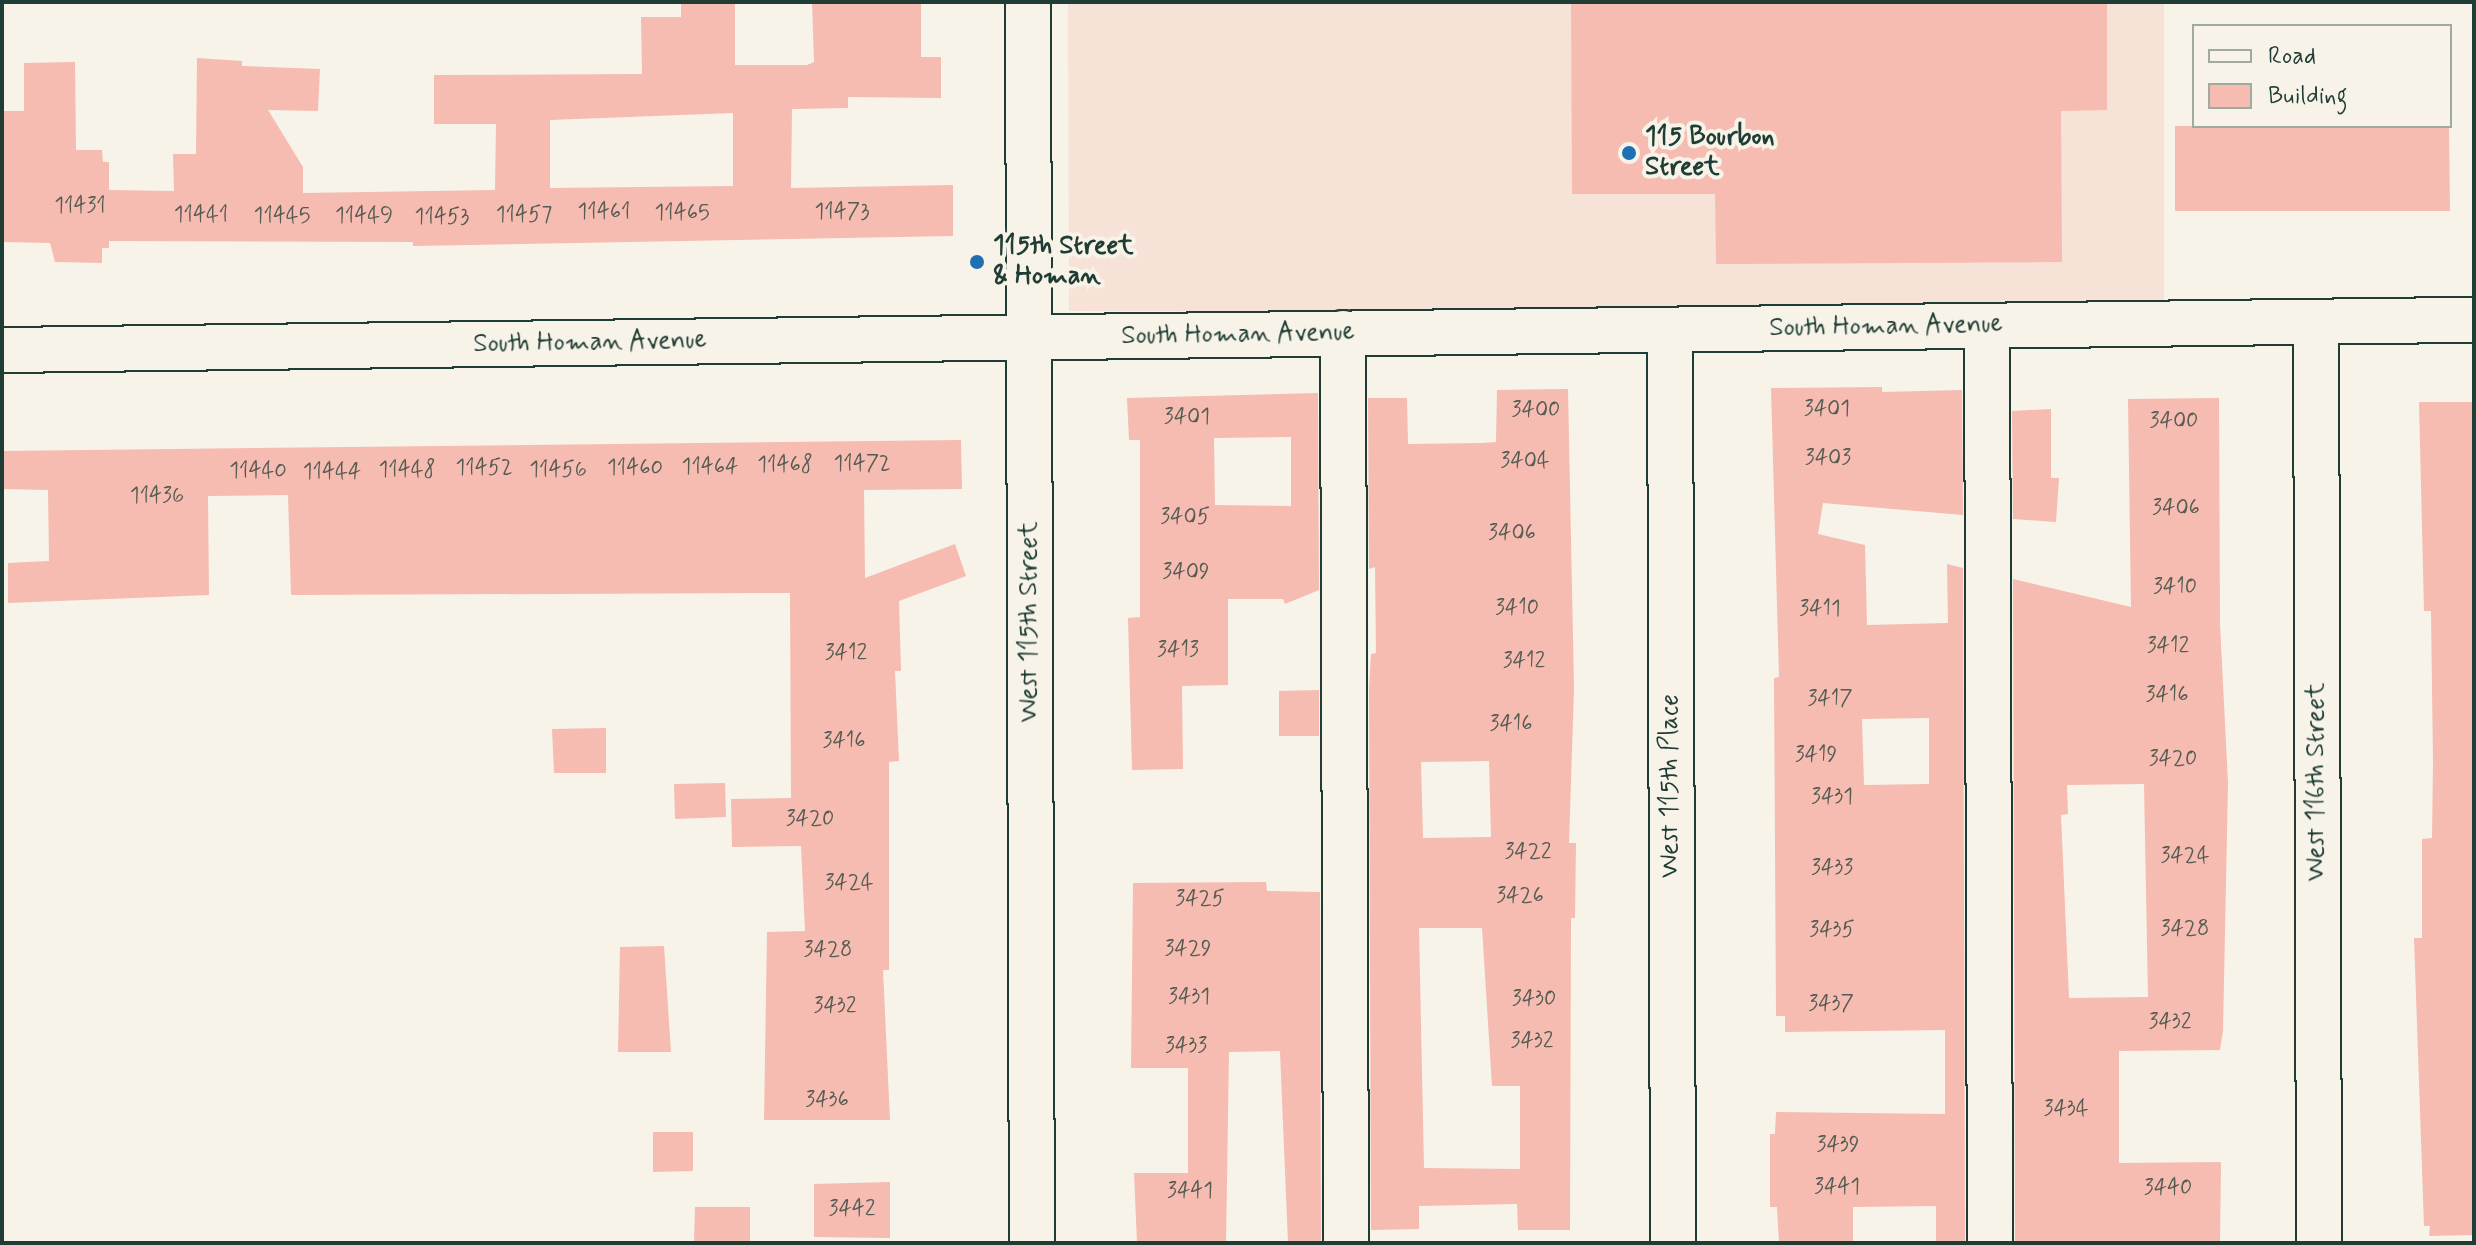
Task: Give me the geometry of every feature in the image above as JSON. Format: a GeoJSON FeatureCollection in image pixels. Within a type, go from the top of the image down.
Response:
{"type":"FeatureCollection","features":[{"type":"Feature","properties":{"kind":"street","name":"West 115th Street"},"geometry":{"type":"LineString","coordinates":[[1028,2],[1032,1243]]}},
{"type":"Feature","properties":{"kind":"street","name":"South Homan Avenue"},"geometry":{"type":"LineString","coordinates":[[2,350],[2474,320]]}},
{"type":"Feature","properties":{"kind":"street","name":"West 116th Street"},"geometry":{"type":"LineString","coordinates":[[2316,322],[2319,1243]]}},
{"type":"Feature","properties":{"kind":"street"},"geometry":{"type":"LineString","coordinates":[[1987,326],[1990,1243]]}},
{"type":"Feature","properties":{"kind":"street","name":"West 115th Place"},"geometry":{"type":"LineString","coordinates":[[1670,330],[1673,1243]]}},
{"type":"Feature","properties":{"kind":"street"},"geometry":{"type":"LineString","coordinates":[[1343,333],[1346,1243]]}},
{"type":"Feature","properties":{"kind":"shaded area"},"geometry":{"type":"Polygon","coordinates":[[[1068,2],[2164,2],[2164,313],[1069,311],[1068,2]]]}},
{"type":"Feature","properties":{"kind":"building"},"geometry":{"type":"Polygon","coordinates":[[[681,2],[735,2],[735,65],[807,65],[814,62],[812,2],[921,2],[921,57],[941,57],[941,98],[848,97],[848,108],[792,109],[791,188],[953,185],[953,236],[413,246],[413,242],[109,241],[109,248],[102,248],[102,263],[55,262],[50,243],[2,242],[2,111],[24,111],[24,63],[75,62],[76,150],[102,150],[103,162],[109,162],[109,190],[174,191],[173,154],[196,154],[197,58],[242,61],[242,66],[320,69],[318,111],[268,110],[303,167],[303,193],[495,190],[496,124],[434,124],[434,75],[642,74],[641,17],[681,17],[681,2]],[[733,113],[550,120],[550,188],[733,186],[733,113]]]}},
{"type":"Feature","properties":{"kind":"building"},"geometry":{"type":"Polygon","coordinates":[[[1571,2],[2107,2],[2107,110],[2061,111],[2062,262],[1716,264],[1715,194],[1572,194],[1571,2]]]}},
{"type":"Feature","properties":{"kind":"building"},"geometry":{"type":"Polygon","coordinates":[[[2175,126],[2449,128],[2450,211],[2175,211],[2175,126]]]}},
{"type":"Feature","properties":{"kind":"building"},"geometry":{"type":"Polygon","coordinates":[[[1882,387],[1882,392],[1962,390],[1963,515],[1823,503],[1818,534],[1865,545],[1867,625],[1948,623],[1947,564],[1963,568],[1965,1243],[1936,1243],[1936,1206],[1853,1207],[1853,1243],[1779,1243],[1777,1207],[1770,1207],[1770,1134],[1775,1134],[1776,1112],[1945,1114],[1945,1030],[1785,1032],[1785,1016],[1776,1016],[1774,678],[1779,677],[1771,388],[1882,387]],[[1929,718],[1862,719],[1864,785],[1929,784],[1929,718]]]}},
{"type":"Feature","properties":{"kind":"building"},"geometry":{"type":"Polygon","coordinates":[[[1568,389],[1574,688],[1569,843],[1576,843],[1575,918],[1571,918],[1570,1230],[1518,1230],[1517,1204],[1419,1206],[1419,1229],[1371,1230],[1369,689],[1371,654],[1376,653],[1375,567],[1369,569],[1368,398],[1407,398],[1408,444],[1482,443],[1496,442],[1497,390],[1568,389]],[[1489,761],[1421,762],[1423,838],[1491,837],[1489,761]],[[1419,928],[1424,1168],[1520,1169],[1520,1086],[1492,1086],[1482,928],[1419,928]]]}},
{"type":"Feature","properties":{"kind":"building"},"geometry":{"type":"Polygon","coordinates":[[[1318,393],[1319,590],[1285,604],[1283,599],[1228,599],[1228,685],[1182,686],[1183,769],[1132,770],[1128,618],[1140,617],[1140,440],[1129,440],[1127,398],[1318,393]],[[1291,437],[1214,438],[1215,505],[1291,506],[1291,437]]]}},
{"type":"Feature","properties":{"kind":"building"},"geometry":{"type":"Polygon","coordinates":[[[2219,398],[2220,624],[2228,783],[2223,1031],[2220,1050],[2119,1051],[2119,1163],[2221,1162],[2220,1243],[2015,1243],[2013,579],[2131,607],[2128,399],[2219,398]],[[2144,784],[2067,785],[2068,814],[2061,815],[2069,998],[2148,997],[2144,784]]]}},
{"type":"Feature","properties":{"kind":"building"},"geometry":{"type":"Polygon","coordinates":[[[2419,402],[2474,402],[2474,1235],[2429,1236],[2430,1226],[2424,1226],[2414,938],[2422,938],[2422,839],[2432,838],[2433,762],[2431,611],[2424,611],[2419,402]]]}},
{"type":"Feature","properties":{"kind":"building"},"geometry":{"type":"Polygon","coordinates":[[[2051,409],[2051,478],[2059,478],[2056,522],[2013,519],[2012,411],[2051,409]]]}},
{"type":"Feature","properties":{"kind":"building"},"geometry":{"type":"Polygon","coordinates":[[[961,440],[962,489],[864,490],[865,578],[955,544],[966,576],[899,601],[901,671],[895,671],[899,761],[889,762],[889,970],[883,970],[890,1120],[764,1120],[767,932],[805,931],[801,846],[732,847],[731,799],[791,798],[790,593],[291,595],[288,495],[208,496],[209,595],[8,603],[8,563],[49,561],[48,490],[2,489],[2,451],[961,440]]]}},
{"type":"Feature","properties":{"kind":"building"},"geometry":{"type":"Polygon","coordinates":[[[1319,690],[1319,736],[1279,736],[1279,691],[1319,690]]]}},
{"type":"Feature","properties":{"kind":"building"},"geometry":{"type":"Polygon","coordinates":[[[606,728],[606,773],[554,773],[552,729],[606,728]]]}},
{"type":"Feature","properties":{"kind":"building"},"geometry":{"type":"Polygon","coordinates":[[[725,783],[726,817],[675,819],[674,784],[725,783]]]}},
{"type":"Feature","properties":{"kind":"building"},"geometry":{"type":"Polygon","coordinates":[[[1266,882],[1267,891],[1320,892],[1321,1243],[1288,1243],[1280,1051],[1229,1052],[1226,1243],[1137,1243],[1134,1173],[1188,1173],[1188,1068],[1131,1068],[1133,883],[1266,882]]]}},
{"type":"Feature","properties":{"kind":"building"},"geometry":{"type":"Polygon","coordinates":[[[664,946],[671,1052],[618,1052],[620,947],[664,946]]]}},
{"type":"Feature","properties":{"kind":"building"},"geometry":{"type":"Polygon","coordinates":[[[653,1132],[693,1132],[693,1171],[653,1172],[653,1132]]]}},
{"type":"Feature","properties":{"kind":"building"},"geometry":{"type":"Polygon","coordinates":[[[890,1182],[890,1238],[814,1237],[814,1184],[890,1182]]]}},
{"type":"Feature","properties":{"kind":"building"},"geometry":{"type":"Polygon","coordinates":[[[695,1207],[750,1207],[750,1243],[694,1243],[695,1207]]]}},
{"type":"Feature","properties":{"kind":"place","name":"115 Bourbon Street"},"geometry":{"type":"Point","coordinates":[1629,153]}},
{"type":"Feature","properties":{"kind":"place","name":"115th Street & Homan"},"geometry":{"type":"Point","coordinates":[977,262]}}]}
